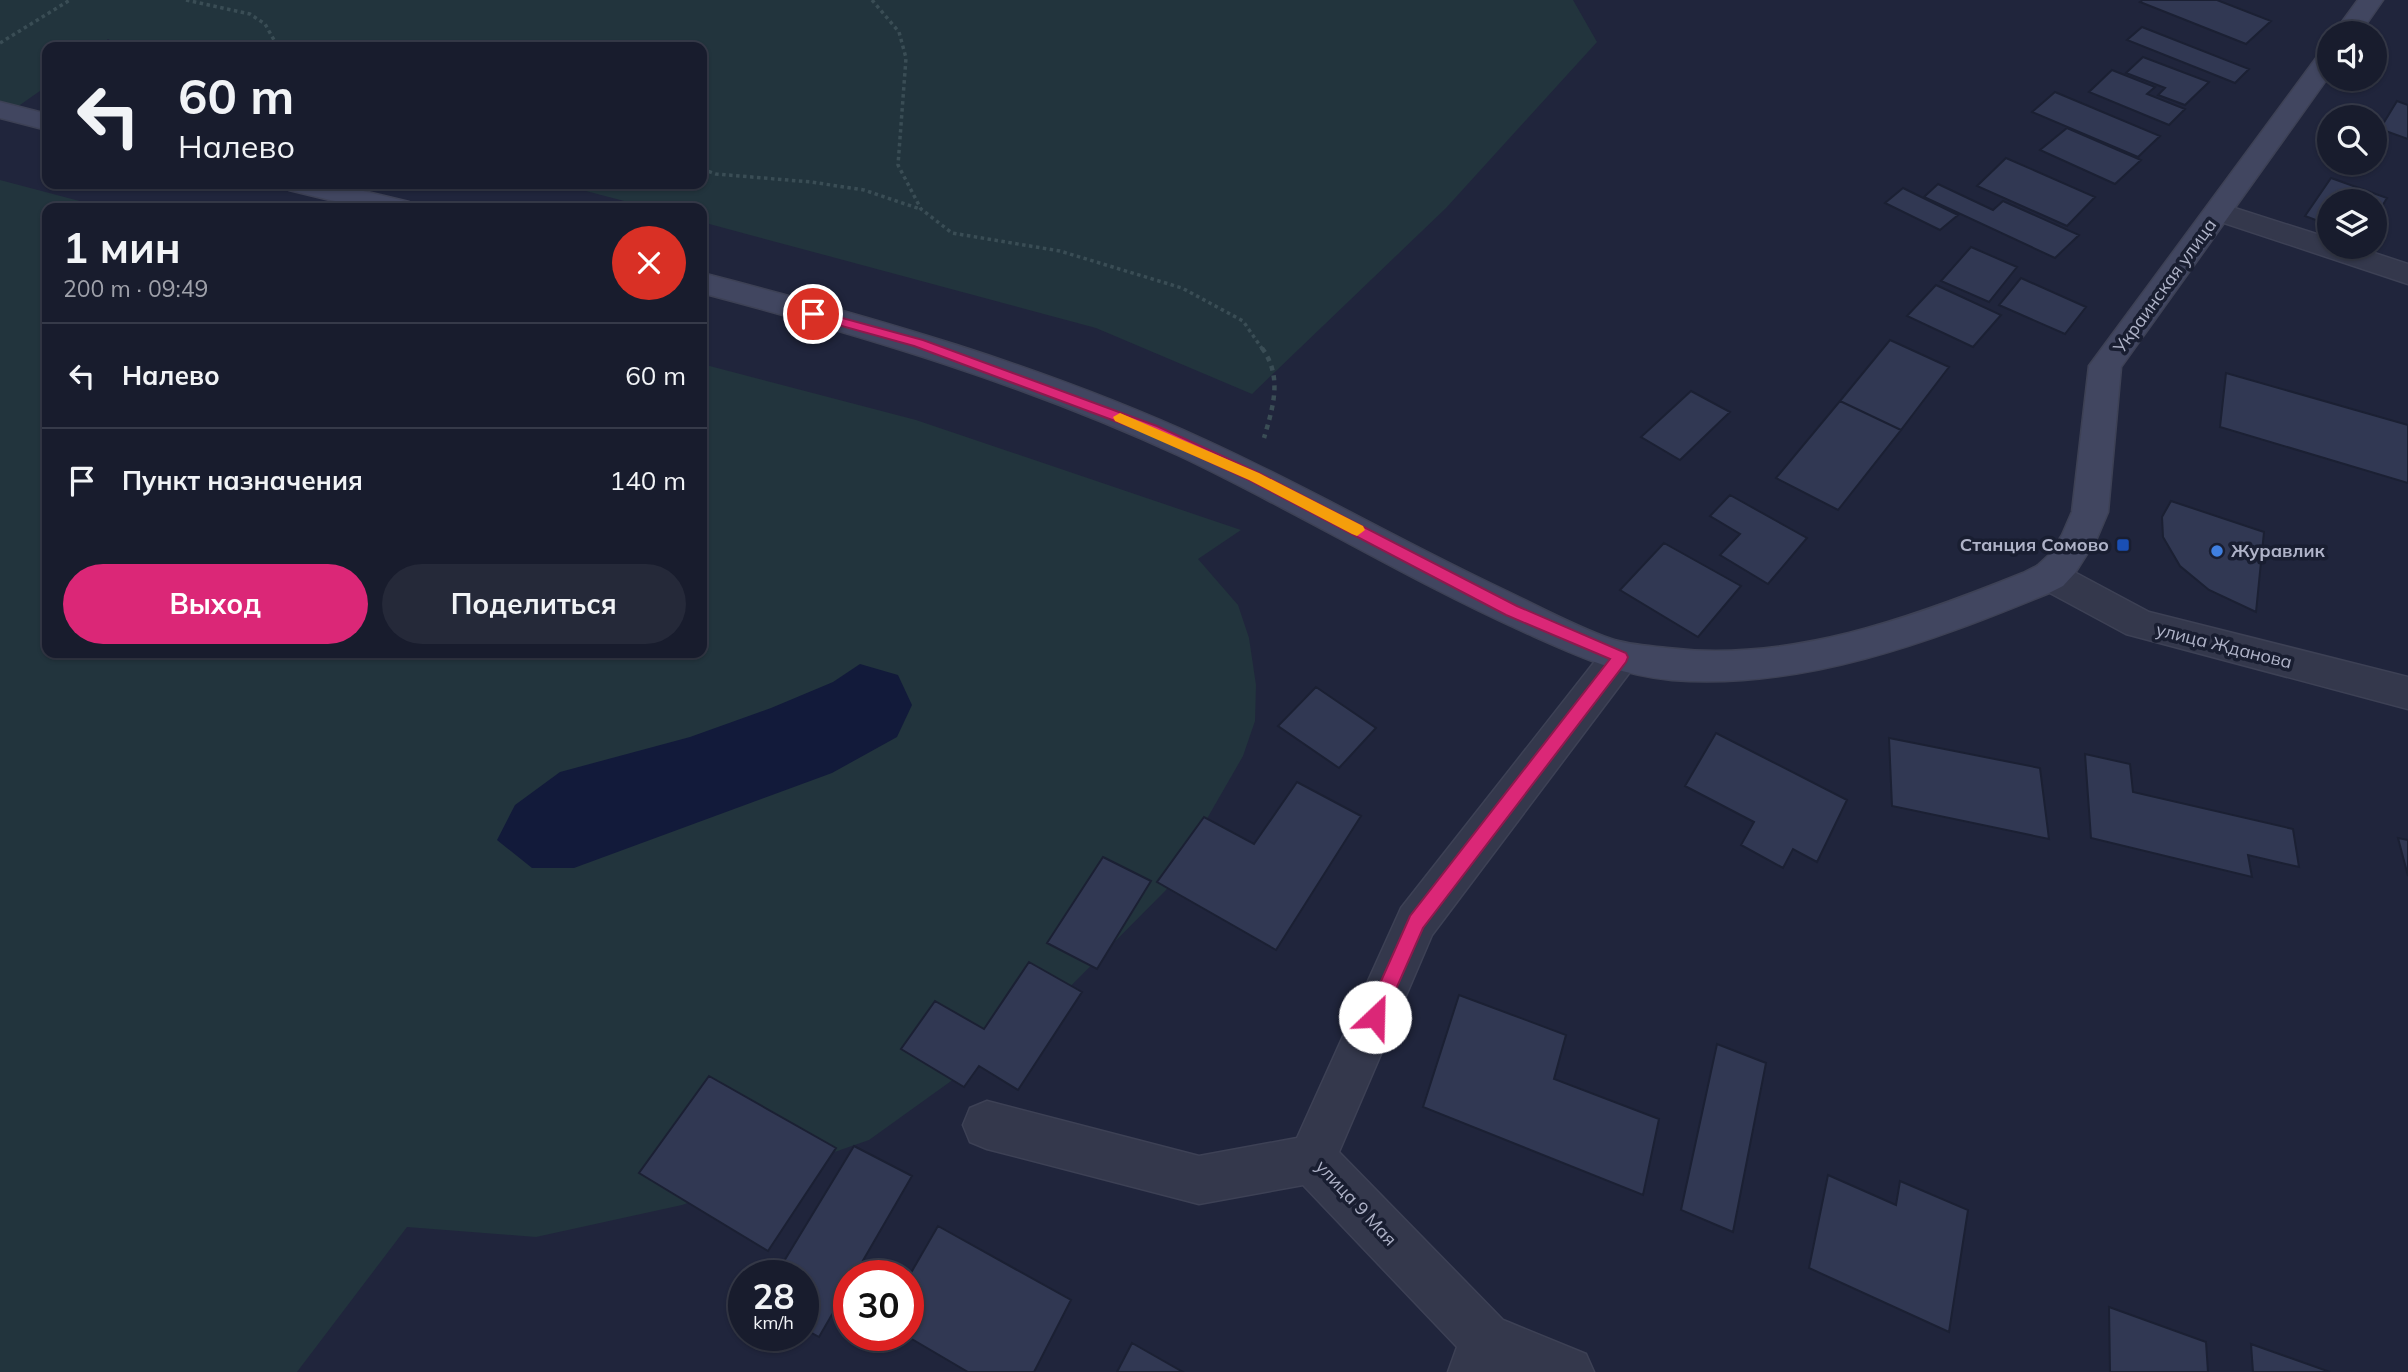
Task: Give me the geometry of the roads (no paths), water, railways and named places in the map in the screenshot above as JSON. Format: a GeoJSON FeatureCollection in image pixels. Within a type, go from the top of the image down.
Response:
{"type":"FeatureCollection","features":[{"type":"Feature","properties":{"kind":"street"},"geometry":{"type":"LineString","coordinates":[[2356,21],[2371,0]]}},
{"type":"Feature","properties":{"kind":"street","name":"Украинская улица"},"geometry":{"type":"LineString","coordinates":[[2050,576],[2083,534],[2090,512],[2105,366],[2317,75]]}},
{"type":"Feature","properties":{"kind":"street"},"geometry":{"type":"LineString","coordinates":[[0,110],[42,120]]}},
{"type":"Feature","properties":{"kind":"street"},"geometry":{"type":"LineString","coordinates":[[320,189],[378,203]]}},
{"type":"Feature","properties":{"kind":"street"},"geometry":{"type":"LineString","coordinates":[[2219,212],[2408,274]]}},
{"type":"Feature","properties":{"kind":"street"},"geometry":{"type":"LineString","coordinates":[[707,284],[918,343],[1152,430],[1254,476],[1512,611],[1620,657],[1691,666],[1777,664],[1867,644],[1956,614],[2050,576]]}},
{"type":"Feature","properties":{"kind":"street","name":"улица Жданова"},"geometry":{"type":"LineString","coordinates":[[2050,576],[2139,624],[2408,693]]}},
{"type":"Feature","properties":{"kind":"street","name":"улица 9 Мая"},"geometry":{"type":"LineString","coordinates":[[1568,1372],[1479,1355],[1312,1159],[1416,922],[1620,657]]}},
{"type":"Feature","properties":{"kind":"street"},"geometry":{"type":"LineString","coordinates":[[987,1125],[1199,1180],[1312,1159]]}},
{"type":"Feature","properties":{"kind":"water"},"geometry":{"type":"Polygon","coordinates":[[[860,664],[898,675],[912,705],[897,737],[832,773],[574,868],[532,868],[497,840],[515,805],[560,772],[690,737],[771,708],[833,682],[860,664]]]}},
{"type":"Feature","properties":{"kind":"place","name":"Станция Сомово"},"geometry":{"type":"Point","coordinates":[2123,545]}},
{"type":"Feature","properties":{"kind":"place","name":"Журавлик"},"geometry":{"type":"Point","coordinates":[2217,551]}}]}
